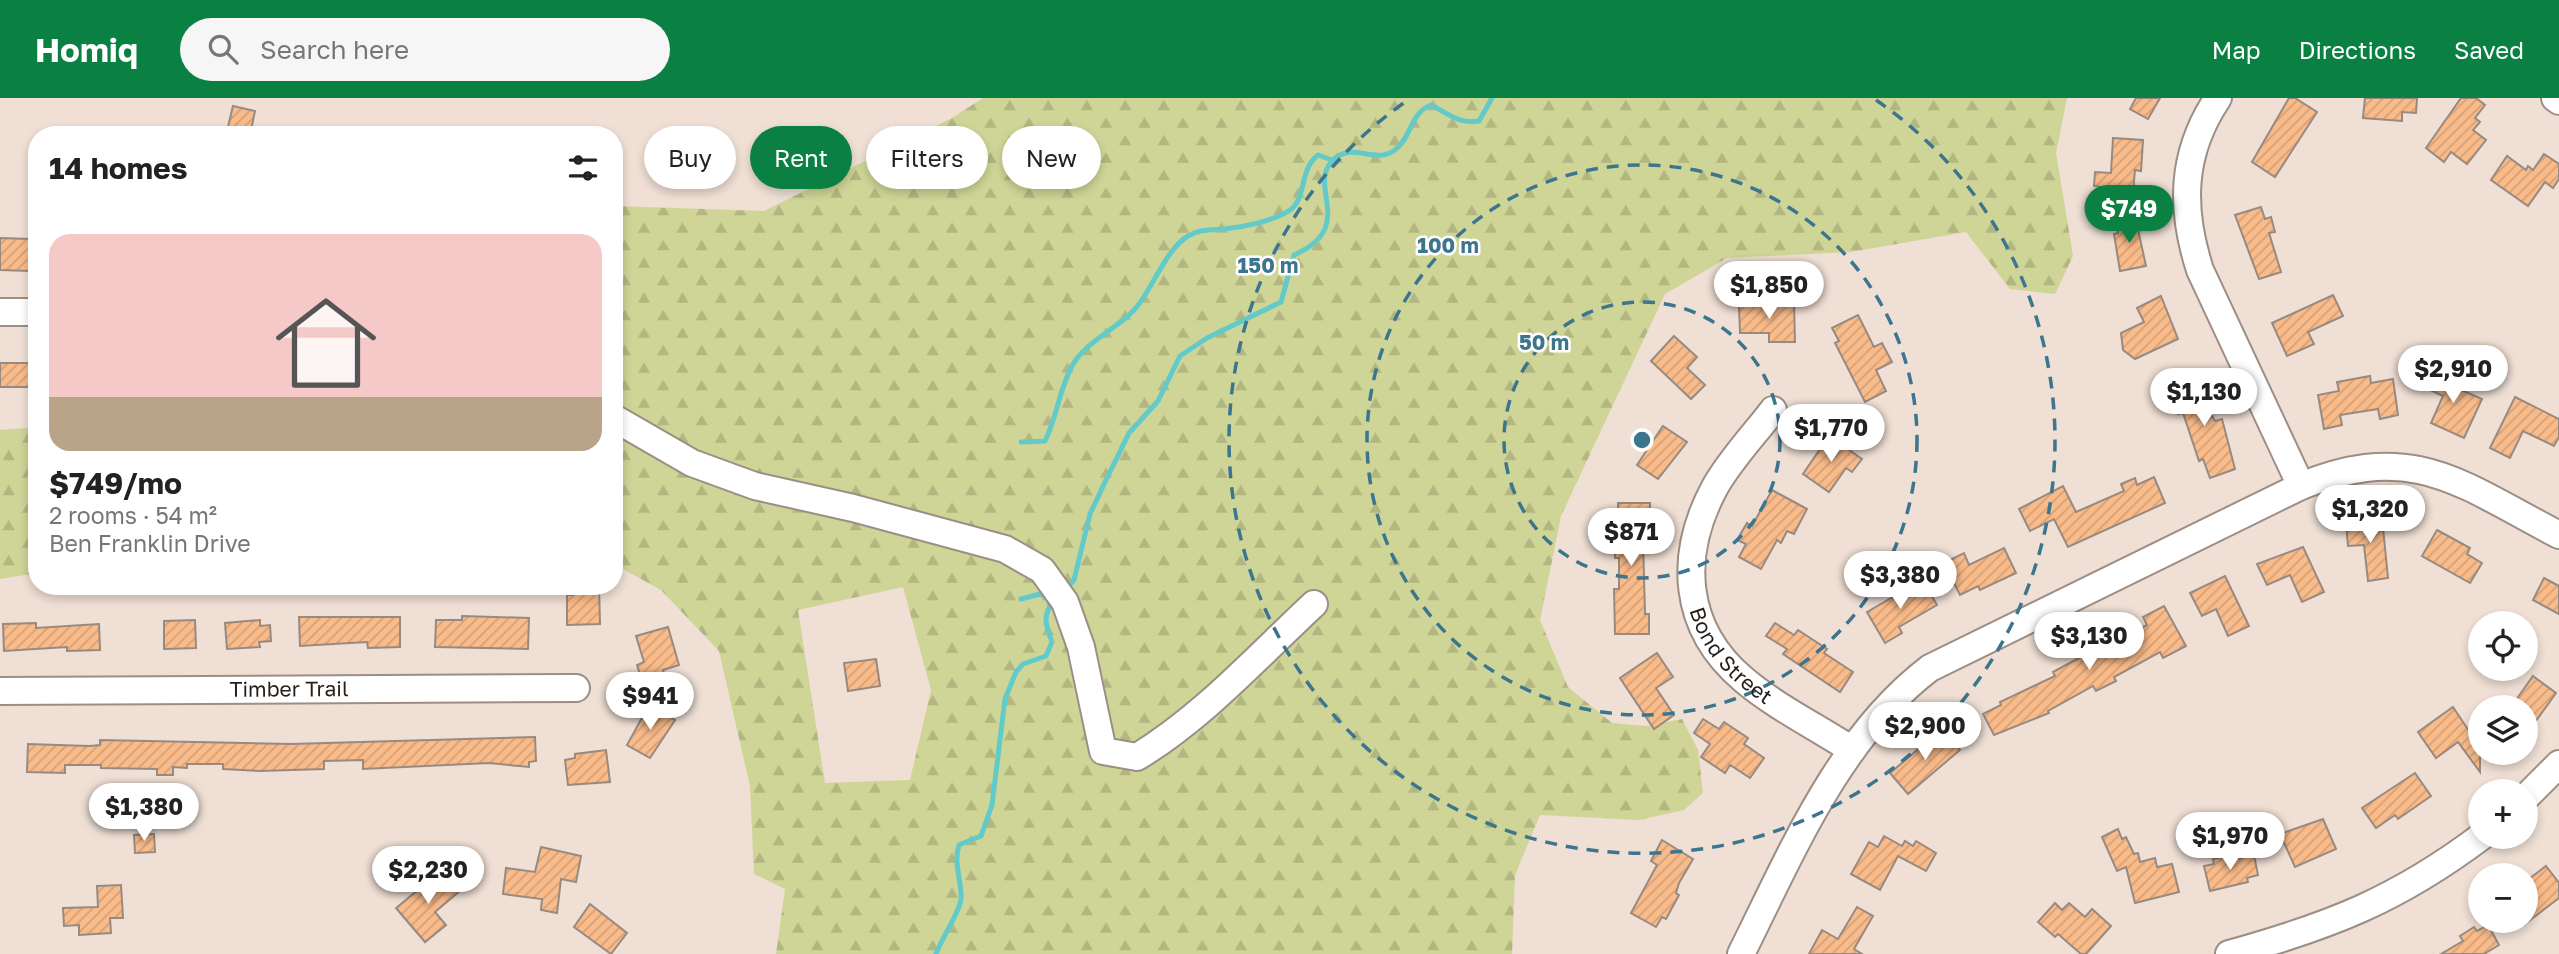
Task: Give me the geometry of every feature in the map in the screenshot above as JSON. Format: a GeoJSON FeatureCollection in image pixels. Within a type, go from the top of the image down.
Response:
{"type":"FeatureCollection","features":[{"type":"Feature","properties":{"kind":"street"},"geometry":{"type":"LineString","coordinates":[[2218,98],[2204,118],[2192,148],[2186,179],[2191,240],[2200,270],[2301,486]]}},
{"type":"Feature","properties":{"kind":"street"},"geometry":{"type":"LineString","coordinates":[[0,312],[28,312]]}},
{"type":"Feature","properties":{"kind":"street","name":"Bond Street"},"geometry":{"type":"LineString","coordinates":[[1773,410],[1716,484],[1702,513],[1693,543],[1689,575],[1694,600],[1714,645],[1744,680],[1852,750]]}},
{"type":"Feature","properties":{"kind":"street"},"geometry":{"type":"LineString","coordinates":[[623,423],[692,463],[781,494],[853,508],[1005,549],[1042,570],[1065,601],[1081,647],[1103,751],[1137,757],[1157,745],[1193,719],[1314,604]]}},
{"type":"Feature","properties":{"kind":"street"},"geometry":{"type":"LineString","coordinates":[[1741,954],[1793,852],[1852,750],[1890,702],[1930,668],[2301,486],[2349,469],[2403,465],[2456,482],[2559,535]]}},
{"type":"Feature","properties":{"kind":"street","name":"Timber Trail"},"geometry":{"type":"LineString","coordinates":[[0,691],[576,688]]}},
{"type":"Feature","properties":{"kind":"street"},"geometry":{"type":"LineString","coordinates":[[2538,786],[2559,764]]}},
{"type":"Feature","properties":{"kind":"street"},"geometry":{"type":"LineString","coordinates":[[2230,954],[2330,923],[2373,906],[2416,882],[2468,846]]}},
{"type":"Feature","properties":{"kind":"green space"},"geometry":{"type":"Polygon","coordinates":[[[983,98],[2067,98],[2056,153],[2073,256],[2055,294],[2010,289],[1966,232],[1851,252],[1727,258],[1665,294],[1561,516],[1540,620],[1568,687],[1612,723],[1646,726],[1682,719],[1698,750],[1703,793],[1684,810],[1639,820],[1540,815],[1515,875],[1512,954],[776,954],[785,889],[754,874],[750,786],[719,651],[661,590],[623,569],[623,206],[764,211],[808,189],[852,189],[852,167],[866,161],[866,189],[988,189],[988,126],[936,126],[983,98]],[[903,587],[798,610],[825,783],[910,780],[931,690],[903,587]]]}},
{"type":"Feature","properties":{"kind":"green space"},"geometry":{"type":"Polygon","coordinates":[[[28,428],[28,574],[0,579],[0,430],[28,428]]]}},
{"type":"Feature","properties":{"kind":"building"},"geometry":{"type":"Polygon","coordinates":[[[2136,98],[2160,98],[2148,119],[2130,109],[2136,98]]]}},
{"type":"Feature","properties":{"kind":"building"},"geometry":{"type":"Polygon","coordinates":[[[2289,98],[2295,98],[2317,112],[2275,177],[2252,162],[2289,98]]]}},
{"type":"Feature","properties":{"kind":"building"},"geometry":{"type":"Polygon","coordinates":[[[2365,98],[2417,98],[2416,113],[2402,112],[2402,121],[2363,118],[2365,98]]]}},
{"type":"Feature","properties":{"kind":"building"},"geometry":{"type":"Polygon","coordinates":[[[2461,98],[2476,98],[2485,105],[2475,118],[2480,122],[2473,130],[2486,140],[2467,164],[2451,152],[2444,162],[2426,148],[2461,98]]]}},
{"type":"Feature","properties":{"kind":"building"},"geometry":{"type":"Polygon","coordinates":[[[233,106],[255,111],[252,126],[228,126],[233,106]]]}},
{"type":"Feature","properties":{"kind":"building"},"geometry":{"type":"Polygon","coordinates":[[[2113,138],[2143,140],[2141,171],[2135,170],[2133,192],[2094,186],[2095,172],[2111,173],[2113,138]]]}},
{"type":"Feature","properties":{"kind":"building"},"geometry":{"type":"Polygon","coordinates":[[[2544,154],[2559,164],[2559,179],[2553,188],[2545,182],[2528,206],[2491,180],[2507,156],[2526,170],[2528,166],[2533,170],[2544,154]]]}},
{"type":"Feature","properties":{"kind":"building"},"geometry":{"type":"Polygon","coordinates":[[[2261,207],[2265,219],[2271,217],[2275,232],[2269,233],[2281,272],[2259,279],[2235,215],[2261,207]]]}},
{"type":"Feature","properties":{"kind":"building"},"geometry":{"type":"Polygon","coordinates":[[[2135,216],[2146,266],[2120,271],[2114,234],[2118,233],[2116,219],[2135,216]]]}},
{"type":"Feature","properties":{"kind":"building"},"geometry":{"type":"Polygon","coordinates":[[[0,238],[28,239],[28,271],[0,270],[0,238]]]}},
{"type":"Feature","properties":{"kind":"building"},"geometry":{"type":"Polygon","coordinates":[[[2333,295],[2343,316],[2308,332],[2314,344],[2287,356],[2272,323],[2333,295]]]}},
{"type":"Feature","properties":{"kind":"building"},"geometry":{"type":"Polygon","coordinates":[[[2161,296],[2178,339],[2135,359],[2123,350],[2121,333],[2144,322],[2137,308],[2161,296]]]}},
{"type":"Feature","properties":{"kind":"building"},"geometry":{"type":"Polygon","coordinates":[[[1794,302],[1795,342],[1769,342],[1769,333],[1740,333],[1739,306],[1794,302]]]}},
{"type":"Feature","properties":{"kind":"building"},"geometry":{"type":"Polygon","coordinates":[[[1858,315],[1874,347],[1882,343],[1892,362],[1876,370],[1886,391],[1865,402],[1835,343],[1839,341],[1832,328],[1858,315]]]}},
{"type":"Feature","properties":{"kind":"building"},"geometry":{"type":"Polygon","coordinates":[[[1674,336],[1697,357],[1687,368],[1705,385],[1691,399],[1651,361],[1674,336]]]}},
{"type":"Feature","properties":{"kind":"building"},"geometry":{"type":"Polygon","coordinates":[[[0,363],[28,363],[28,387],[0,387],[0,363]]]}},
{"type":"Feature","properties":{"kind":"building"},"geometry":{"type":"Polygon","coordinates":[[[2434,369],[2453,378],[2450,385],[2482,399],[2464,438],[2431,423],[2443,396],[2426,388],[2434,369]]]}},
{"type":"Feature","properties":{"kind":"building"},"geometry":{"type":"Polygon","coordinates":[[[2370,376],[2371,383],[2393,379],[2398,415],[2380,419],[2378,409],[2340,415],[2342,425],[2324,429],[2318,395],[2339,391],[2337,382],[2370,376]]]}},
{"type":"Feature","properties":{"kind":"building"},"geometry":{"type":"Polygon","coordinates":[[[2198,379],[2215,421],[2222,419],[2235,469],[2210,478],[2203,459],[2199,461],[2183,413],[2178,414],[2169,388],[2198,379]]]}},
{"type":"Feature","properties":{"kind":"building"},"geometry":{"type":"Polygon","coordinates":[[[2515,397],[2559,419],[2559,437],[2554,446],[2523,431],[2510,458],[2490,448],[2515,397]]]}},
{"type":"Feature","properties":{"kind":"building"},"geometry":{"type":"Polygon","coordinates":[[[1663,426],[1687,442],[1658,479],[1637,465],[1663,426]]]}},
{"type":"Feature","properties":{"kind":"building"},"geometry":{"type":"Polygon","coordinates":[[[1829,436],[1862,459],[1852,472],[1846,468],[1829,492],[1803,474],[1829,436]]]}},
{"type":"Feature","properties":{"kind":"building"},"geometry":{"type":"Polygon","coordinates":[[[2154,477],[2165,503],[2068,547],[2054,519],[2030,531],[2019,509],[2063,486],[2076,512],[2124,491],[2121,484],[2135,478],[2137,485],[2154,477]]]}},
{"type":"Feature","properties":{"kind":"building"},"geometry":{"type":"Polygon","coordinates":[[[1772,490],[1807,509],[1794,534],[1787,531],[1781,543],[1777,540],[1761,569],[1739,557],[1746,544],[1737,540],[1747,523],[1752,526],[1772,490]]]}},
{"type":"Feature","properties":{"kind":"building"},"geometry":{"type":"Polygon","coordinates":[[[1618,503],[1650,503],[1650,540],[1643,540],[1645,614],[1649,614],[1649,634],[1615,634],[1614,589],[1619,589],[1619,558],[1615,558],[1615,515],[1618,515],[1618,503]]]}},
{"type":"Feature","properties":{"kind":"building"},"geometry":{"type":"Polygon","coordinates":[[[2382,518],[2388,578],[2368,581],[2364,545],[2348,546],[2346,522],[2382,518]]]}},
{"type":"Feature","properties":{"kind":"building"},"geometry":{"type":"Polygon","coordinates":[[[2437,530],[2470,548],[2467,554],[2482,563],[2470,583],[2422,556],[2437,530]]]}},
{"type":"Feature","properties":{"kind":"building"},"geometry":{"type":"Polygon","coordinates":[[[2303,547],[2324,592],[2302,602],[2290,575],[2267,585],[2257,564],[2303,547]]]}},
{"type":"Feature","properties":{"kind":"building"},"geometry":{"type":"Polygon","coordinates":[[[2004,548],[2016,573],[1980,590],[1978,586],[1960,595],[1944,563],[1964,553],[1969,565],[2004,548]]]}},
{"type":"Feature","properties":{"kind":"building"},"geometry":{"type":"Polygon","coordinates":[[[2225,576],[2249,626],[2228,636],[2216,609],[2202,616],[2190,593],[2225,576]]]}},
{"type":"Feature","properties":{"kind":"building"},"geometry":{"type":"Polygon","coordinates":[[[2544,578],[2559,586],[2559,614],[2533,600],[2544,578]]]}},
{"type":"Feature","properties":{"kind":"building"},"geometry":{"type":"Polygon","coordinates":[[[1926,586],[1937,605],[1899,627],[1902,633],[1885,643],[1867,612],[1910,587],[1914,592],[1926,586]]]}},
{"type":"Feature","properties":{"kind":"building"},"geometry":{"type":"Polygon","coordinates":[[[567,595],[599,595],[600,624],[567,625],[567,595]]]}},
{"type":"Feature","properties":{"kind":"building"},"geometry":{"type":"Polygon","coordinates":[[[2164,606],[2186,646],[2163,658],[2160,652],[2114,677],[2116,681],[2096,691],[2093,686],[2048,711],[2049,713],[1994,735],[1983,714],[2001,705],[2000,702],[2055,676],[2053,672],[2079,658],[2074,648],[2093,638],[2100,650],[2147,625],[2143,617],[2164,606]]]}},
{"type":"Feature","properties":{"kind":"building"},"geometry":{"type":"Polygon","coordinates":[[[462,616],[529,618],[528,649],[435,647],[436,620],[462,620],[462,616]]]}},
{"type":"Feature","properties":{"kind":"building"},"geometry":{"type":"Polygon","coordinates":[[[299,617],[400,617],[400,647],[368,648],[367,642],[300,646],[299,617]]]}},
{"type":"Feature","properties":{"kind":"building"},"geometry":{"type":"Polygon","coordinates":[[[195,620],[196,648],[164,649],[164,621],[195,620]]]}},
{"type":"Feature","properties":{"kind":"building"},"geometry":{"type":"Polygon","coordinates":[[[260,620],[260,626],[270,625],[271,641],[259,642],[260,647],[227,649],[225,623],[260,620]]]}},
{"type":"Feature","properties":{"kind":"building"},"geometry":{"type":"Polygon","coordinates":[[[36,623],[36,628],[99,624],[100,650],[67,651],[67,647],[4,651],[3,624],[36,623]]]}},
{"type":"Feature","properties":{"kind":"building"},"geometry":{"type":"Polygon","coordinates":[[[1775,623],[1794,635],[1798,630],[1827,649],[1824,653],[1853,672],[1840,692],[1783,654],[1787,649],[1766,636],[1775,623]]]}},
{"type":"Feature","properties":{"kind":"building"},"geometry":{"type":"Polygon","coordinates":[[[668,627],[679,665],[663,670],[666,680],[644,687],[637,665],[644,662],[636,636],[668,627]]]}},
{"type":"Feature","properties":{"kind":"building"},"geometry":{"type":"Polygon","coordinates":[[[1657,653],[1673,677],[1656,688],[1674,715],[1654,729],[1620,678],[1657,653]]]}},
{"type":"Feature","properties":{"kind":"building"},"geometry":{"type":"Polygon","coordinates":[[[876,659],[880,686],[848,691],[844,663],[876,659]]]}},
{"type":"Feature","properties":{"kind":"building"},"geometry":{"type":"Polygon","coordinates":[[[2538,680],[2556,693],[2538,718],[2538,695],[2520,695],[2529,681],[2538,680]]]}},
{"type":"Feature","properties":{"kind":"building"},"geometry":{"type":"Polygon","coordinates":[[[649,705],[675,720],[650,758],[627,745],[649,705]]]}},
{"type":"Feature","properties":{"kind":"building"},"geometry":{"type":"Polygon","coordinates":[[[2453,707],[2468,730],[2468,756],[2458,742],[2436,758],[2418,732],[2453,707]]]}},
{"type":"Feature","properties":{"kind":"building"},"geometry":{"type":"Polygon","coordinates":[[[1703,719],[1719,729],[1724,722],[1748,738],[1744,744],[1764,758],[1750,778],[1730,765],[1725,773],[1701,757],[1710,744],[1694,733],[1703,719]]]}},
{"type":"Feature","properties":{"kind":"building"},"geometry":{"type":"Polygon","coordinates":[[[1942,729],[1960,750],[1908,794],[1890,773],[1942,729]]]}},
{"type":"Feature","properties":{"kind":"building"},"geometry":{"type":"Polygon","coordinates":[[[535,737],[536,761],[529,762],[529,767],[489,763],[363,769],[363,760],[324,761],[324,769],[259,771],[223,769],[223,764],[187,764],[187,768],[173,767],[173,775],[157,775],[157,769],[101,768],[101,765],[65,765],[65,773],[27,772],[28,744],[90,746],[100,745],[100,740],[291,744],[535,737]]]}},
{"type":"Feature","properties":{"kind":"building"},"geometry":{"type":"Polygon","coordinates":[[[606,750],[610,782],[568,785],[565,760],[575,758],[575,754],[606,750]]]}},
{"type":"Feature","properties":{"kind":"building"},"geometry":{"type":"Polygon","coordinates":[[[2415,773],[2431,796],[2398,819],[2395,815],[2376,828],[2362,808],[2415,773]]]}},
{"type":"Feature","properties":{"kind":"building"},"geometry":{"type":"Polygon","coordinates":[[[2323,819],[2336,849],[2295,867],[2280,834],[2323,819]]]}},
{"type":"Feature","properties":{"kind":"building"},"geometry":{"type":"Polygon","coordinates":[[[2118,829],[2122,839],[2126,837],[2134,854],[2138,853],[2140,862],[2155,858],[2157,867],[2172,864],[2179,892],[2135,903],[2126,867],[2117,871],[2102,837],[2118,829]]]}},
{"type":"Feature","properties":{"kind":"building"},"geometry":{"type":"Polygon","coordinates":[[[154,834],[155,852],[135,853],[134,835],[154,834]]]}},
{"type":"Feature","properties":{"kind":"building"},"geometry":{"type":"Polygon","coordinates":[[[1884,836],[1902,846],[1905,841],[1913,846],[1916,841],[1936,853],[1926,871],[1898,856],[1880,890],[1851,874],[1869,842],[1878,847],[1884,836]]]}},
{"type":"Feature","properties":{"kind":"building"},"geometry":{"type":"Polygon","coordinates":[[[1662,840],[1693,859],[1679,883],[1676,893],[1679,895],[1666,919],[1662,917],[1656,927],[1631,913],[1657,865],[1651,861],[1662,840]]]}},
{"type":"Feature","properties":{"kind":"building"},"geometry":{"type":"Polygon","coordinates":[[[541,847],[581,856],[576,882],[561,879],[557,913],[541,910],[542,899],[503,894],[506,868],[535,872],[541,847]]]}},
{"type":"Feature","properties":{"kind":"building"},"geometry":{"type":"Polygon","coordinates":[[[2230,855],[2232,860],[2254,855],[2258,875],[2247,878],[2248,882],[2210,891],[2204,866],[2214,864],[2213,859],[2230,855]]]}},
{"type":"Feature","properties":{"kind":"building"},"geometry":{"type":"Polygon","coordinates":[[[2546,866],[2559,883],[2559,898],[2538,914],[2538,872],[2546,866]]]}},
{"type":"Feature","properties":{"kind":"building"},"geometry":{"type":"Polygon","coordinates":[[[442,870],[460,891],[435,912],[446,925],[425,942],[396,908],[442,870]]]}},
{"type":"Feature","properties":{"kind":"building"},"geometry":{"type":"Polygon","coordinates":[[[121,885],[123,918],[110,918],[111,933],[79,935],[79,925],[64,926],[63,908],[98,907],[97,886],[121,885]]]}},
{"type":"Feature","properties":{"kind":"building"},"geometry":{"type":"Polygon","coordinates":[[[2055,903],[2062,910],[2069,903],[2085,917],[2092,909],[2111,926],[2086,954],[2081,954],[2058,934],[2055,937],[2038,922],[2055,903]]]}},
{"type":"Feature","properties":{"kind":"building"},"geometry":{"type":"Polygon","coordinates":[[[590,904],[627,933],[611,954],[574,927],[590,904]]]}},
{"type":"Feature","properties":{"kind":"building"},"geometry":{"type":"Polygon","coordinates":[[[1857,907],[1873,916],[1854,949],[1862,954],[1809,954],[1822,930],[1838,939],[1857,907]]]}},
{"type":"Feature","properties":{"kind":"building"},"geometry":{"type":"Polygon","coordinates":[[[2468,931],[2468,933],[2492,933],[2499,945],[2484,954],[2441,954],[2463,941],[2460,936],[2468,931]]]}},
{"type":"Feature","properties":{"kind":"waterway"},"geometry":{"type":"LineString","coordinates":[[1066,589],[1074,580],[1090,514],[1106,480],[1129,433],[1158,401],[1180,356],[1207,338],[1281,302],[1294,255],[1313,244],[1323,232],[1327,219],[1326,170],[1333,160],[1348,153],[1380,155],[1395,150],[1405,139],[1415,119],[1431,105],[1459,120],[1479,121],[1492,98]]}},
{"type":"Feature","properties":{"kind":"waterway"},"geometry":{"type":"LineString","coordinates":[[1021,442],[1045,441],[1068,375],[1078,357],[1135,309],[1180,242],[1197,232],[1249,225],[1283,214],[1290,210],[1299,198],[1312,161],[1318,155],[1332,160]]}},
{"type":"Feature","properties":{"kind":"waterway"},"geometry":{"type":"LineString","coordinates":[[1021,599],[1040,594],[1048,598]]}},
{"type":"Feature","properties":{"kind":"waterway"},"geometry":{"type":"LineString","coordinates":[[936,954],[960,904],[957,859],[959,845],[981,836],[992,805],[1005,699],[1016,672],[1023,664],[1046,656],[1052,642],[1046,620],[1050,607],[1048,598]]}}]}
